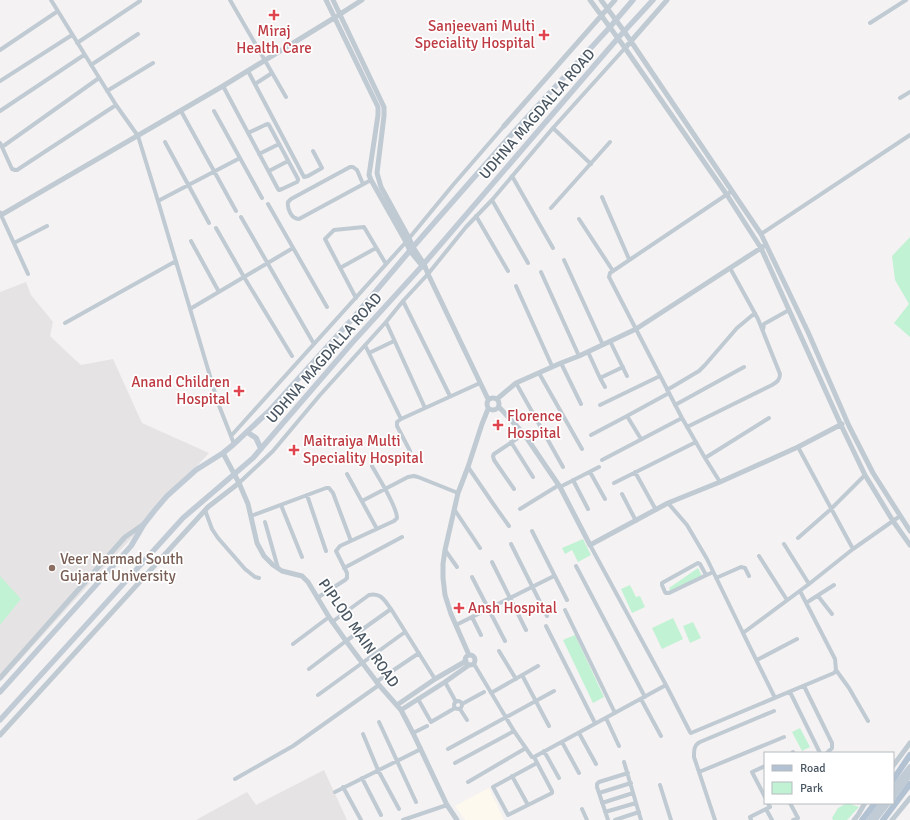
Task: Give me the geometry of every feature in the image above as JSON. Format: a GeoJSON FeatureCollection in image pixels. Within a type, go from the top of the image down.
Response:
{"type":"FeatureCollection","features":[{"type":"Feature","properties":{"kind":"main road","name":"UDHNA MAGDALLA ROAD"},"geometry":{"type":"LineString","coordinates":[[0,692],[131,546],[144,524],[167,496],[196,470],[223,453],[234,444],[269,411],[354,317],[512,134],[610,27],[632,0]]}},
{"type":"Feature","properties":{"kind":"main road","name":"UDHNA MAGDALLA ROAD"},"geometry":{"type":"LineString","coordinates":[[0,720],[183,518],[253,458],[352,343],[423,265],[624,31],[653,0]]}},
{"type":"Feature","properties":{"kind":"main road"},"geometry":{"type":"LineString","coordinates":[[247,432],[256,438],[261,449]]}},
{"type":"Feature","properties":{"kind":"main road"},"geometry":{"type":"LineString","coordinates":[[894,779],[910,755]]}},
{"type":"Feature","properties":{"kind":"main road"},"geometry":{"type":"LineString","coordinates":[[894,788],[910,767]]}},
{"type":"Feature","properties":{"kind":"main road"},"geometry":{"type":"LineString","coordinates":[[894,796],[910,775]]}},
{"type":"Feature","properties":{"kind":"main road"},"geometry":{"type":"LineString","coordinates":[[884,820],[910,784]]}},
{"type":"Feature","properties":{"kind":"main road"},"geometry":{"type":"LineString","coordinates":[[862,820],[874,804]]}},
{"type":"Feature","properties":{"kind":"main road"},"geometry":{"type":"LineString","coordinates":[[869,820],[881,804]]}},
{"type":"Feature","properties":{"kind":"main road"},"geometry":{"type":"LineString","coordinates":[[875,820],[887,804]]}},
{"type":"Feature","properties":{"kind":"street"},"geometry":{"type":"LineString","coordinates":[[51,0],[107,91],[138,136],[218,403],[234,444]]}},
{"type":"Feature","properties":{"kind":"street"},"geometry":{"type":"LineString","coordinates":[[230,0],[286,97]]}},
{"type":"Feature","properties":{"kind":"street"},"geometry":{"type":"LineString","coordinates":[[326,0],[378,107],[369,175],[408,240]]}},
{"type":"Feature","properties":{"kind":"street"},"geometry":{"type":"LineString","coordinates":[[333,0],[383,104],[384,116],[377,165],[377,177],[412,249],[428,274],[488,399],[486,403],[488,409],[454,509],[445,550],[443,578],[445,595],[451,614],[469,655],[467,656],[470,663],[492,692],[514,731],[530,755],[534,757],[552,792],[508,816],[493,786],[537,763]]}},
{"type":"Feature","properties":{"kind":"street"},"geometry":{"type":"LineString","coordinates":[[28,274],[1,214],[181,111],[340,15],[362,0]]}},
{"type":"Feature","properties":{"kind":"street"},"geometry":{"type":"LineString","coordinates":[[590,0],[727,195],[761,248],[840,424],[865,475],[893,521],[910,545]]}},
{"type":"Feature","properties":{"kind":"street"},"geometry":{"type":"LineString","coordinates":[[601,0],[631,41],[762,234],[808,332],[847,422],[874,473],[910,531]]}},
{"type":"Feature","properties":{"kind":"street"},"geometry":{"type":"LineString","coordinates":[[231,436],[314,344],[336,322],[408,240],[504,126],[615,0]]}},
{"type":"Feature","properties":{"kind":"street"},"geometry":{"type":"LineString","coordinates":[[0,735],[205,510],[239,483],[273,450],[666,0]]}},
{"type":"Feature","properties":{"kind":"street"},"geometry":{"type":"LineString","coordinates":[[870,23],[906,0]]}},
{"type":"Feature","properties":{"kind":"street"},"geometry":{"type":"LineString","coordinates":[[77,43],[140,1]]}},
{"type":"Feature","properties":{"kind":"street"},"geometry":{"type":"LineString","coordinates":[[0,50],[58,11]]}},
{"type":"Feature","properties":{"kind":"street"},"geometry":{"type":"LineString","coordinates":[[91,65],[138,34]]}},
{"type":"Feature","properties":{"kind":"street"},"geometry":{"type":"LineString","coordinates":[[0,81],[72,35]]}},
{"type":"Feature","properties":{"kind":"street"},"geometry":{"type":"LineString","coordinates":[[0,111],[84,55]]}},
{"type":"Feature","properties":{"kind":"street"},"geometry":{"type":"LineString","coordinates":[[107,91],[153,63]]}},
{"type":"Feature","properties":{"kind":"street"},"geometry":{"type":"LineString","coordinates":[[248,71],[304,177],[322,168],[312,151]]}},
{"type":"Feature","properties":{"kind":"street"},"geometry":{"type":"LineString","coordinates":[[255,84],[272,73]]}},
{"type":"Feature","properties":{"kind":"street"},"geometry":{"type":"LineString","coordinates":[[99,78],[1,145],[12,169],[17,170],[116,105]]}},
{"type":"Feature","properties":{"kind":"street"},"geometry":{"type":"LineString","coordinates":[[223,86],[259,154],[269,171],[278,189],[279,190],[297,182],[298,179],[268,124],[265,124],[248,133]]}},
{"type":"Feature","properties":{"kind":"street"},"geometry":{"type":"LineString","coordinates":[[900,98],[910,92]]}},
{"type":"Feature","properties":{"kind":"street"},"geometry":{"type":"LineString","coordinates":[[181,111],[236,211]]}},
{"type":"Feature","properties":{"kind":"street"},"geometry":{"type":"LineString","coordinates":[[214,111],[262,198]]}},
{"type":"Feature","properties":{"kind":"street"},"geometry":{"type":"LineString","coordinates":[[553,128],[591,164]]}},
{"type":"Feature","properties":{"kind":"street"},"geometry":{"type":"LineString","coordinates":[[762,234],[910,135]]}},
{"type":"Feature","properties":{"kind":"street"},"geometry":{"type":"LineString","coordinates":[[165,142],[209,223]]}},
{"type":"Feature","properties":{"kind":"street"},"geometry":{"type":"LineString","coordinates":[[551,208],[610,142]]}},
{"type":"Feature","properties":{"kind":"street"},"geometry":{"type":"LineString","coordinates":[[259,154],[279,144]]}},
{"type":"Feature","properties":{"kind":"street"},"geometry":{"type":"LineString","coordinates":[[158,201],[240,158]]}},
{"type":"Feature","properties":{"kind":"street"},"geometry":{"type":"LineString","coordinates":[[269,171],[288,161]]}},
{"type":"Feature","properties":{"kind":"street"},"geometry":{"type":"LineString","coordinates":[[363,184],[357,170],[350,167],[291,199],[288,202],[288,206],[293,217],[295,219],[299,218],[371,180]]}},
{"type":"Feature","properties":{"kind":"street"},"geometry":{"type":"LineString","coordinates":[[512,176],[553,248]]}},
{"type":"Feature","properties":{"kind":"street"},"geometry":{"type":"LineString","coordinates":[[720,482],[682,418],[609,277],[613,270],[732,191]]}},
{"type":"Feature","properties":{"kind":"street"},"geometry":{"type":"LineString","coordinates":[[602,197],[629,259]]}},
{"type":"Feature","properties":{"kind":"street"},"geometry":{"type":"LineString","coordinates":[[492,200],[528,263]]}},
{"type":"Feature","properties":{"kind":"street"},"geometry":{"type":"LineString","coordinates":[[268,204],[327,307]]}},
{"type":"Feature","properties":{"kind":"street"},"geometry":{"type":"LineString","coordinates":[[476,216],[508,271]]}},
{"type":"Feature","properties":{"kind":"street"},"geometry":{"type":"LineString","coordinates":[[242,217],[314,344]]}},
{"type":"Feature","properties":{"kind":"street"},"geometry":{"type":"LineString","coordinates":[[579,219],[613,270]]}},
{"type":"Feature","properties":{"kind":"street"},"geometry":{"type":"LineString","coordinates":[[14,243],[47,226]]}},
{"type":"Feature","properties":{"kind":"street"},"geometry":{"type":"LineString","coordinates":[[356,298],[325,239],[334,230],[364,227],[386,264]]}},
{"type":"Feature","properties":{"kind":"street"},"geometry":{"type":"LineString","coordinates":[[216,228],[292,356]]}},
{"type":"Feature","properties":{"kind":"street"},"geometry":{"type":"LineString","coordinates":[[191,241],[219,292]]}},
{"type":"Feature","properties":{"kind":"street"},"geometry":{"type":"LineString","coordinates":[[488,399],[497,399],[516,383],[552,366],[588,352],[636,329],[767,244]]}},
{"type":"Feature","properties":{"kind":"street"},"geometry":{"type":"LineString","coordinates":[[190,310],[293,248]]}},
{"type":"Feature","properties":{"kind":"street"},"geometry":{"type":"LineString","coordinates":[[340,268],[376,248]]}},
{"type":"Feature","properties":{"kind":"street"},"geometry":{"type":"LineString","coordinates":[[564,260],[603,345]]}},
{"type":"Feature","properties":{"kind":"street"},"geometry":{"type":"LineString","coordinates":[[65,323],[176,261]]}},
{"type":"Feature","properties":{"kind":"street"},"geometry":{"type":"LineString","coordinates":[[687,427],[772,385],[778,381],[780,376],[763,331],[730,268]]}},
{"type":"Feature","properties":{"kind":"street"},"geometry":{"type":"LineString","coordinates":[[541,272],[579,356]]}},
{"type":"Feature","properties":{"kind":"street"},"geometry":{"type":"LineString","coordinates":[[516,286],[552,366]]}},
{"type":"Feature","properties":{"kind":"street"},"geometry":{"type":"LineString","coordinates":[[403,302],[450,396]]}},
{"type":"Feature","properties":{"kind":"street"},"geometry":{"type":"LineString","coordinates":[[763,331],[764,324],[789,310]]}},
{"type":"Feature","properties":{"kind":"street"},"geometry":{"type":"LineString","coordinates":[[591,434],[627,416],[668,392],[699,371],[736,328],[755,314]]}},
{"type":"Feature","properties":{"kind":"street"},"geometry":{"type":"LineString","coordinates":[[386,322],[425,408]]}},
{"type":"Feature","properties":{"kind":"street"},"geometry":{"type":"LineString","coordinates":[[369,353],[394,341]]}},
{"type":"Feature","properties":{"kind":"street"},"geometry":{"type":"LineString","coordinates":[[610,341],[628,376]]}},
{"type":"Feature","properties":{"kind":"street"},"geometry":{"type":"LineString","coordinates":[[365,345],[401,419]]}},
{"type":"Feature","properties":{"kind":"street"},"geometry":{"type":"LineString","coordinates":[[588,352],[605,387]]}},
{"type":"Feature","properties":{"kind":"street"},"geometry":{"type":"LineString","coordinates":[[561,363],[581,404]]}},
{"type":"Feature","properties":{"kind":"street"},"geometry":{"type":"LineString","coordinates":[[600,378],[623,367]]}},
{"type":"Feature","properties":{"kind":"street"},"geometry":{"type":"LineString","coordinates":[[675,405],[744,367]]}},
{"type":"Feature","properties":{"kind":"street"},"geometry":{"type":"LineString","coordinates":[[539,373],[582,449]]}},
{"type":"Feature","properties":{"kind":"street"},"geometry":{"type":"LineString","coordinates":[[600,405],[660,376]]}},
{"type":"Feature","properties":{"kind":"street"},"geometry":{"type":"LineString","coordinates":[[410,451],[397,426],[397,422],[480,382]]}},
{"type":"Feature","properties":{"kind":"street"},"geometry":{"type":"LineString","coordinates":[[516,383],[563,467]]}},
{"type":"Feature","properties":{"kind":"street"},"geometry":{"type":"LineString","coordinates":[[497,399],[499,402],[499,407],[524,434],[560,486],[590,546],[691,733],[834,673],[836,670]]}},
{"type":"Feature","properties":{"kind":"street"},"geometry":{"type":"LineString","coordinates":[[488,409],[494,410],[499,407]]}},
{"type":"Feature","properties":{"kind":"street"},"geometry":{"type":"LineString","coordinates":[[627,416],[641,439]]}},
{"type":"Feature","properties":{"kind":"street"},"geometry":{"type":"LineString","coordinates":[[602,460],[682,418]]}},
{"type":"Feature","properties":{"kind":"street"},"geometry":{"type":"LineString","coordinates":[[705,458],[769,418]]}},
{"type":"Feature","properties":{"kind":"street"},"geometry":{"type":"LineString","coordinates":[[590,546],[668,503],[720,482],[798,447],[840,424],[847,422]]}},
{"type":"Feature","properties":{"kind":"street"},"geometry":{"type":"LineString","coordinates":[[514,489],[494,460],[493,456],[524,434]]}},
{"type":"Feature","properties":{"kind":"street"},"geometry":{"type":"LineString","coordinates":[[512,442],[533,477]]}},
{"type":"Feature","properties":{"kind":"street"},"geometry":{"type":"LineString","coordinates":[[614,483],[696,442]]}},
{"type":"Feature","properties":{"kind":"street"},"geometry":{"type":"LineString","coordinates":[[798,447],[853,549]]}},
{"type":"Feature","properties":{"kind":"street","name":"PIPLOD MAIN ROAD"},"geometry":{"type":"LineString","coordinates":[[223,453],[248,504],[257,543],[260,549],[269,561],[282,571],[302,576],[308,582],[331,620],[377,684],[401,710],[447,805],[457,820]]}},
{"type":"Feature","properties":{"kind":"street"},"geometry":{"type":"LineString","coordinates":[[317,598],[345,580],[348,576],[336,551],[340,546],[394,521],[397,518],[386,489],[372,466]]}},
{"type":"Feature","properties":{"kind":"street"},"geometry":{"type":"LineString","coordinates":[[468,467],[509,526]]}},
{"type":"Feature","properties":{"kind":"street"},"geometry":{"type":"LineString","coordinates":[[520,509],[560,486],[599,467]]}},
{"type":"Feature","properties":{"kind":"street"},"geometry":{"type":"LineString","coordinates":[[590,472],[606,499]]}},
{"type":"Feature","properties":{"kind":"street"},"geometry":{"type":"LineString","coordinates":[[636,472],[656,510]]}},
{"type":"Feature","properties":{"kind":"street"},"geometry":{"type":"LineString","coordinates":[[347,474],[377,529]]}},
{"type":"Feature","properties":{"kind":"street"},"geometry":{"type":"LineString","coordinates":[[798,538],[831,509],[865,475]]}},
{"type":"Feature","properties":{"kind":"street"},"geometry":{"type":"LineString","coordinates":[[362,501],[408,477],[414,476],[458,494]]}},
{"type":"Feature","properties":{"kind":"street"},"geometry":{"type":"LineString","coordinates":[[573,480],[588,509]]}},
{"type":"Feature","properties":{"kind":"street"},"geometry":{"type":"LineString","coordinates":[[251,516],[329,488],[351,541]]}},
{"type":"Feature","properties":{"kind":"street"},"geometry":{"type":"LineString","coordinates":[[622,494],[636,521]]}},
{"type":"Feature","properties":{"kind":"street"},"geometry":{"type":"LineString","coordinates":[[307,495],[326,551]]}},
{"type":"Feature","properties":{"kind":"street"},"geometry":{"type":"LineString","coordinates":[[668,503],[686,524],[707,559],[775,698]]}},
{"type":"Feature","properties":{"kind":"street"},"geometry":{"type":"LineString","coordinates":[[281,505],[302,557]]}},
{"type":"Feature","properties":{"kind":"street"},"geometry":{"type":"LineString","coordinates":[[454,509],[480,548]]}},
{"type":"Feature","properties":{"kind":"street"},"geometry":{"type":"LineString","coordinates":[[205,510],[212,529],[218,538],[245,570],[254,577],[259,578]]}},
{"type":"Feature","properties":{"kind":"street"},"geometry":{"type":"LineString","coordinates":[[743,632],[800,591],[853,549],[900,516]]}},
{"type":"Feature","properties":{"kind":"street"},"geometry":{"type":"LineString","coordinates":[[265,522],[278,568]]}},
{"type":"Feature","properties":{"kind":"street"},"geometry":{"type":"LineString","coordinates":[[0,678],[125,537],[144,524]]}},
{"type":"Feature","properties":{"kind":"street"},"geometry":{"type":"LineString","coordinates":[[532,531],[567,600]]}},
{"type":"Feature","properties":{"kind":"street"},"geometry":{"type":"LineString","coordinates":[[344,568],[402,536]]}},
{"type":"Feature","properties":{"kind":"street"},"geometry":{"type":"LineString","coordinates":[[511,544],[546,616]]}},
{"type":"Feature","properties":{"kind":"street"},"geometry":{"type":"LineString","coordinates":[[784,544],[809,584]]}},
{"type":"Feature","properties":{"kind":"street"},"geometry":{"type":"LineString","coordinates":[[445,550],[457,567]]}},
{"type":"Feature","properties":{"kind":"street"},"geometry":{"type":"LineString","coordinates":[[759,556],[787,600]]}},
{"type":"Feature","properties":{"kind":"street"},"geometry":{"type":"LineString","coordinates":[[492,562],[526,630]]}},
{"type":"Feature","properties":{"kind":"street"},"geometry":{"type":"LineString","coordinates":[[706,575],[698,563],[662,583],[662,585],[667,593],[713,572]]}},
{"type":"Feature","properties":{"kind":"street"},"geometry":{"type":"LineString","coordinates":[[576,566],[643,698],[660,736]]}},
{"type":"Feature","properties":{"kind":"street"},"geometry":{"type":"LineString","coordinates":[[716,578],[741,567],[745,568],[749,576]]}},
{"type":"Feature","properties":{"kind":"street"},"geometry":{"type":"LineString","coordinates":[[456,625],[554,576]]}},
{"type":"Feature","properties":{"kind":"street"},"geometry":{"type":"LineString","coordinates":[[472,577],[505,641]]}},
{"type":"Feature","properties":{"kind":"street"},"geometry":{"type":"LineString","coordinates":[[806,603],[834,585]]}},
{"type":"Feature","properties":{"kind":"street"},"geometry":{"type":"LineString","coordinates":[[800,591],[835,659],[836,670],[849,688],[868,721]]}},
{"type":"Feature","properties":{"kind":"street"},"geometry":{"type":"LineString","coordinates":[[294,644],[366,597],[376,594],[382,597],[391,609],[435,679]]}},
{"type":"Feature","properties":{"kind":"street"},"geometry":{"type":"LineString","coordinates":[[818,596],[832,614]]}},
{"type":"Feature","properties":{"kind":"street"},"geometry":{"type":"LineString","coordinates":[[309,669],[391,609]]}},
{"type":"Feature","properties":{"kind":"street"},"geometry":{"type":"LineString","coordinates":[[565,610],[615,713]]}},
{"type":"Feature","properties":{"kind":"street"},"geometry":{"type":"LineString","coordinates":[[472,617],[481,635]]}},
{"type":"Feature","properties":{"kind":"street"},"geometry":{"type":"LineString","coordinates":[[546,626],[596,723]]}},
{"type":"Feature","properties":{"kind":"street"},"geometry":{"type":"LineString","coordinates":[[318,695],[405,632]]}},
{"type":"Feature","properties":{"kind":"street"},"geometry":{"type":"LineString","coordinates":[[757,660],[797,638]]}},
{"type":"Feature","properties":{"kind":"street"},"geometry":{"type":"LineString","coordinates":[[499,651],[516,679]]}},
{"type":"Feature","properties":{"kind":"street"},"geometry":{"type":"LineString","coordinates":[[235,779],[293,746],[419,653]]}},
{"type":"Feature","properties":{"kind":"street"},"geometry":{"type":"LineString","coordinates":[[401,710],[445,682],[476,659],[474,656],[469,655]]}},
{"type":"Feature","properties":{"kind":"street"},"geometry":{"type":"LineString","coordinates":[[397,705],[435,679],[470,663]]}},
{"type":"Feature","properties":{"kind":"street"},"geometry":{"type":"LineString","coordinates":[[492,692],[538,666]]}},
{"type":"Feature","properties":{"kind":"street"},"geometry":{"type":"LineString","coordinates":[[522,675],[549,726]]}},
{"type":"Feature","properties":{"kind":"street"},"geometry":{"type":"LineString","coordinates":[[445,682],[456,702],[454,705],[455,708]]}},
{"type":"Feature","properties":{"kind":"street"},"geometry":{"type":"LineString","coordinates":[[534,757],[666,685]]}},
{"type":"Feature","properties":{"kind":"street"},"geometry":{"type":"LineString","coordinates":[[804,686],[832,743],[832,748],[828,752]]}},
{"type":"Feature","properties":{"kind":"street"},"geometry":{"type":"LineString","coordinates":[[448,749],[554,691]]}},
{"type":"Feature","properties":{"kind":"street"},"geometry":{"type":"LineString","coordinates":[[460,709],[462,704],[484,692]]}},
{"type":"Feature","properties":{"kind":"street"},"geometry":{"type":"LineString","coordinates":[[790,692],[820,752]]}},
{"type":"Feature","properties":{"kind":"street"},"geometry":{"type":"LineString","coordinates":[[418,699],[430,722],[455,708],[458,710],[460,709],[467,720]]}},
{"type":"Feature","properties":{"kind":"street"},"geometry":{"type":"LineString","coordinates":[[456,702],[459,701],[462,704]]}},
{"type":"Feature","properties":{"kind":"street"},"geometry":{"type":"LineString","coordinates":[[715,820],[694,757],[694,751],[697,744],[774,711]]}},
{"type":"Feature","properties":{"kind":"street"},"geometry":{"type":"LineString","coordinates":[[606,718],[619,746]]}},
{"type":"Feature","properties":{"kind":"street"},"geometry":{"type":"LineString","coordinates":[[379,722],[416,802]]}},
{"type":"Feature","properties":{"kind":"street"},"geometry":{"type":"LineString","coordinates":[[413,733],[427,726]]}},
{"type":"Feature","properties":{"kind":"street"},"geometry":{"type":"LineString","coordinates":[[455,763],[514,731]]}},
{"type":"Feature","properties":{"kind":"street"},"geometry":{"type":"LineString","coordinates":[[579,733],[596,764]]}},
{"type":"Feature","properties":{"kind":"street"},"geometry":{"type":"LineString","coordinates":[[363,734],[378,770],[399,809]]}},
{"type":"Feature","properties":{"kind":"street"},"geometry":{"type":"LineString","coordinates":[[699,772],[784,737]]}},
{"type":"Feature","properties":{"kind":"street"},"geometry":{"type":"LineString","coordinates":[[562,742],[579,773]]}},
{"type":"Feature","properties":{"kind":"street"},"geometry":{"type":"LineString","coordinates":[[894,765],[910,743]]}},
{"type":"Feature","properties":{"kind":"street"},"geometry":{"type":"LineString","coordinates":[[468,782],[526,748]]}},
{"type":"Feature","properties":{"kind":"street"},"geometry":{"type":"LineString","coordinates":[[335,792],[421,749]]}},
{"type":"Feature","properties":{"kind":"street"},"geometry":{"type":"LineString","coordinates":[[544,751],[558,778]]}},
{"type":"Feature","properties":{"kind":"street"},"geometry":{"type":"LineString","coordinates":[[624,762],[641,820]]}},
{"type":"Feature","properties":{"kind":"street"},"geometry":{"type":"LineString","coordinates":[[764,766],[752,772],[764,795]]}},
{"type":"Feature","properties":{"kind":"street"},"geometry":{"type":"LineString","coordinates":[[608,820],[597,784],[599,782],[628,773]]}},
{"type":"Feature","properties":{"kind":"street"},"geometry":{"type":"LineString","coordinates":[[512,776],[528,805]]}},
{"type":"Feature","properties":{"kind":"street"},"geometry":{"type":"LineString","coordinates":[[362,778],[381,815]]}},
{"type":"Feature","properties":{"kind":"street"},"geometry":{"type":"LineString","coordinates":[[599,792],[630,783]]}},
{"type":"Feature","properties":{"kind":"street"},"geometry":{"type":"LineString","coordinates":[[660,785],[671,820]]}},
{"type":"Feature","properties":{"kind":"street"},"geometry":{"type":"LineString","coordinates":[[343,788],[361,820]]}},
{"type":"Feature","properties":{"kind":"street"},"geometry":{"type":"LineString","coordinates":[[602,803],[634,793]]}},
{"type":"Feature","properties":{"kind":"street"},"geometry":{"type":"LineString","coordinates":[[892,820],[910,798]]}},
{"type":"Feature","properties":{"kind":"street"},"geometry":{"type":"LineString","coordinates":[[605,812],[636,803]]}},
{"type":"Feature","properties":{"kind":"street"},"geometry":{"type":"LineString","coordinates":[[751,820],[750,817],[770,807],[768,804]]}},
{"type":"Feature","properties":{"kind":"street"},"geometry":{"type":"LineString","coordinates":[[791,804],[798,818],[793,820]]}},
{"type":"Feature","properties":{"kind":"street"},"geometry":{"type":"LineString","coordinates":[[854,820],[863,804]]}},
{"type":"Feature","properties":{"kind":"street"},"geometry":{"type":"LineString","coordinates":[[404,820],[447,805]]}},
{"type":"Feature","properties":{"kind":"street"},"geometry":{"type":"LineString","coordinates":[[582,809],[587,820]]}},
{"type":"Feature","properties":{"kind":"street"},"geometry":{"type":"LineString","coordinates":[[766,809],[772,820]]}},
{"type":"Feature","properties":{"kind":"street"},"geometry":{"type":"LineString","coordinates":[[615,820],[639,812]]}},
{"type":"Feature","properties":{"kind":"shaded area","name":"Veer Narmad South Gujarat University"},"geometry":{"type":"Polygon","coordinates":[[[26,282],[31,295],[53,322],[50,336],[81,365],[113,359],[142,423],[209,453],[0,682],[0,292],[26,282]]]}},
{"type":"Feature","properties":{"kind":"shaded area"},"geometry":{"type":"Polygon","coordinates":[[[324,770],[347,820],[196,820],[247,792],[256,805],[324,770]]]}},
{"type":"Feature","properties":{"kind":"shaded area"},"geometry":{"type":"Polygon","coordinates":[[[489,788],[504,820],[465,820],[455,806],[489,788]]]}},
{"type":"Feature","properties":{"kind":"green space"},"geometry":{"type":"Polygon","coordinates":[[[910,237],[910,337],[894,323],[909,304],[895,280],[892,256],[910,237]]]}},
{"type":"Feature","properties":{"kind":"green space"},"geometry":{"type":"Polygon","coordinates":[[[583,539],[591,555],[578,562],[572,550],[565,554],[562,548],[583,539]]]}},
{"type":"Feature","properties":{"kind":"green space"},"geometry":{"type":"Polygon","coordinates":[[[698,568],[702,576],[671,594],[669,588],[698,568]]]}},
{"type":"Feature","properties":{"kind":"green space"},"geometry":{"type":"Polygon","coordinates":[[[0,576],[21,599],[0,625],[0,576]]]}},
{"type":"Feature","properties":{"kind":"green space"},"geometry":{"type":"Polygon","coordinates":[[[630,585],[636,597],[640,596],[645,607],[632,613],[621,589],[630,585]]]}},
{"type":"Feature","properties":{"kind":"green space"},"geometry":{"type":"Polygon","coordinates":[[[673,618],[683,639],[662,649],[652,628],[673,618]]]}},
{"type":"Feature","properties":{"kind":"green space"},"geometry":{"type":"Polygon","coordinates":[[[693,622],[701,638],[690,643],[683,626],[693,622]]]}},
{"type":"Feature","properties":{"kind":"green space"},"geometry":{"type":"Polygon","coordinates":[[[575,635],[604,697],[593,703],[563,640],[575,635]]]}},
{"type":"Feature","properties":{"kind":"green space"},"geometry":{"type":"Polygon","coordinates":[[[800,728],[810,747],[802,751],[792,732],[800,728]]]}},
{"type":"Feature","properties":{"kind":"green space"},"geometry":{"type":"Polygon","coordinates":[[[845,804],[859,807],[847,820],[833,820],[832,818],[838,808],[845,804]]]}},
{"type":"Feature","properties":{"kind":"place","name":"Miraj Health Care"},"geometry":{"type":"Point","coordinates":[274,15]}},
{"type":"Feature","properties":{"kind":"place","name":"Sanjeevani Multi Speciality Hospital"},"geometry":{"type":"Point","coordinates":[544,35]}},
{"type":"Feature","properties":{"kind":"place","name":"Anand Children Hospital"},"geometry":{"type":"Point","coordinates":[239,391]}},
{"type":"Feature","properties":{"kind":"place","name":"Florence Hospital"},"geometry":{"type":"Point","coordinates":[498,425]}},
{"type":"Feature","properties":{"kind":"place","name":"Maitraiya Multi Speciality Hospital"},"geometry":{"type":"Point","coordinates":[294,450]}},
{"type":"Feature","properties":{"kind":"place","name":"Veer Narmad South Gujarat University"},"geometry":{"type":"Point","coordinates":[52,568]}},
{"type":"Feature","properties":{"kind":"place","name":"Ansh Hospital"},"geometry":{"type":"Point","coordinates":[459,608]}}]}
